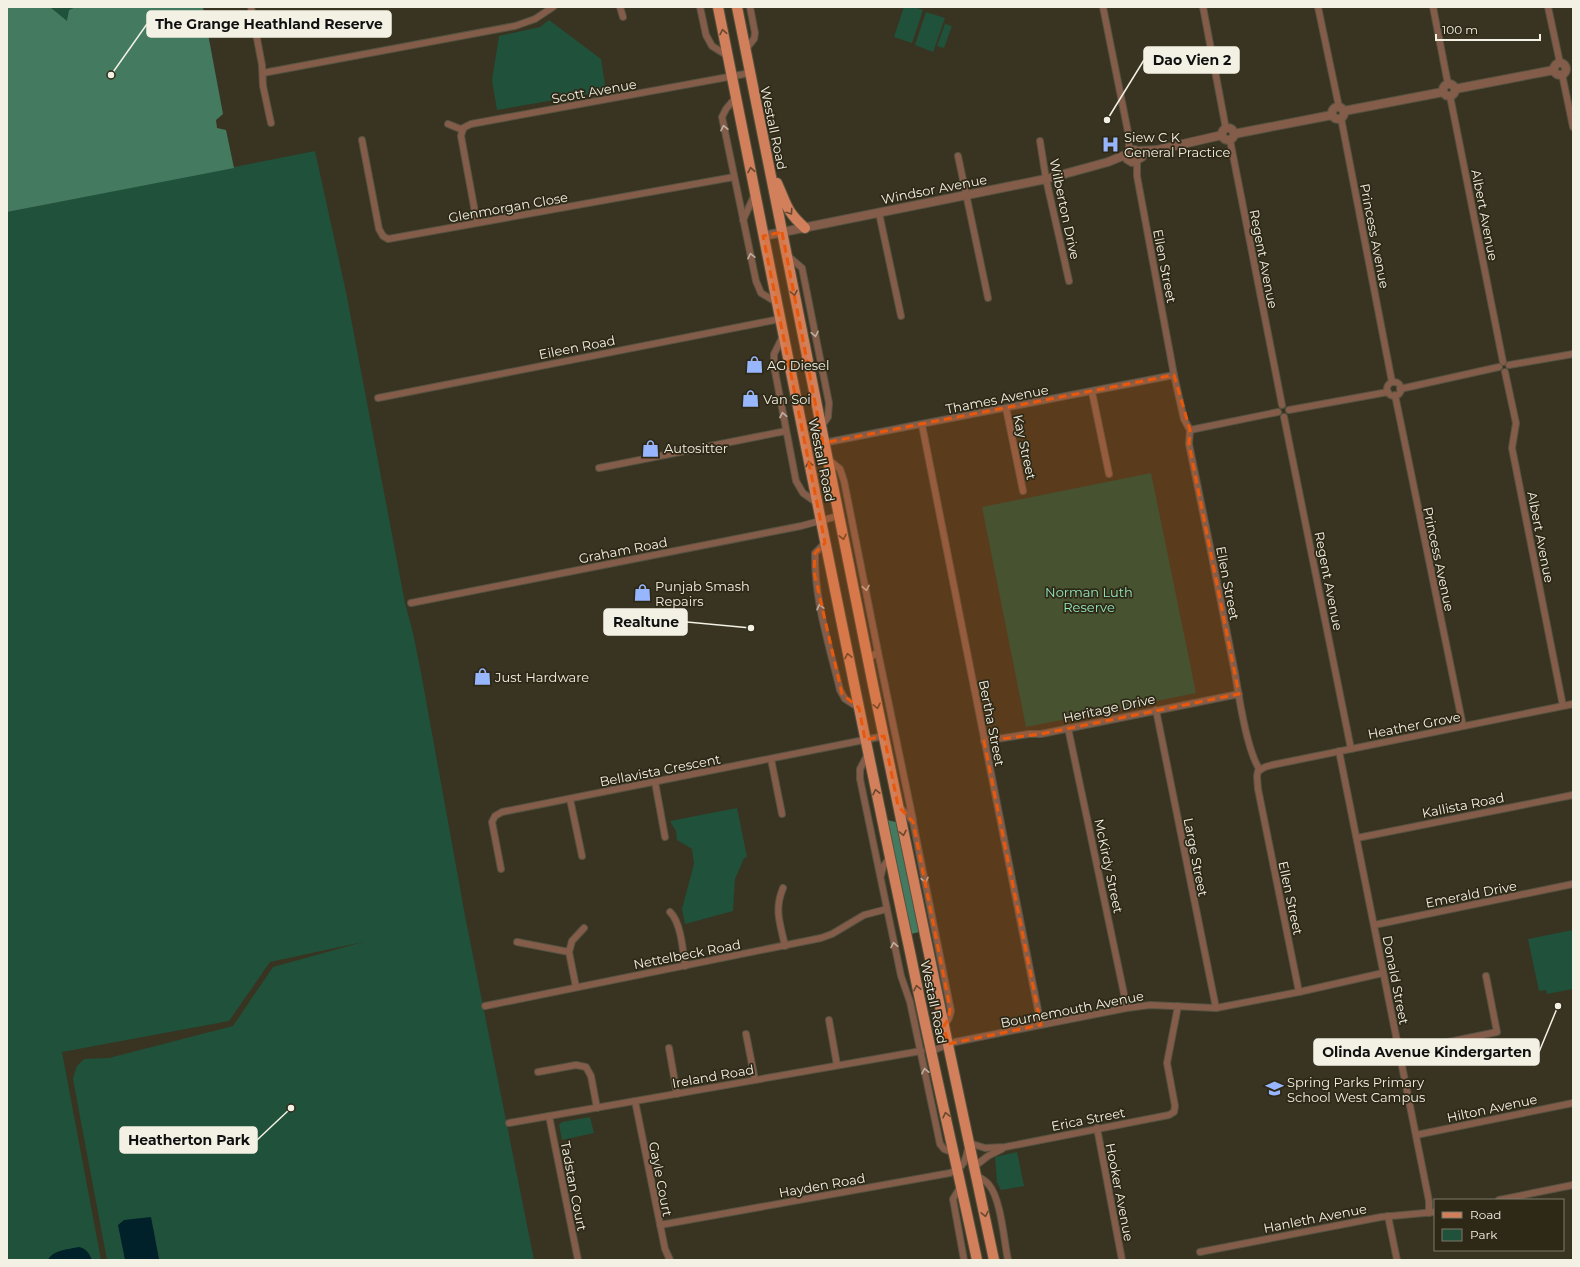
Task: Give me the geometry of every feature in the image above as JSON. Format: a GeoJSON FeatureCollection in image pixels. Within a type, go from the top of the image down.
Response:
{"type":"FeatureCollection","features":[{"type":"Feature","properties":{"kind":"main road","name":"Westall Road"},"geometry":{"type":"LineString","coordinates":[[718,7],[865,740],[977,1260]]}},
{"type":"Feature","properties":{"kind":"main road","name":"Westall Road"},"geometry":{"type":"LineString","coordinates":[[737,7],[770,167],[826,458],[994,1260]]}},
{"type":"Feature","properties":{"kind":"main road"},"geometry":{"type":"LineString","coordinates":[[770,167],[787,208],[795,219],[805,228]]}},
{"type":"Feature","properties":{"kind":"main road"},"geometry":{"type":"LineString","coordinates":[[855,689],[873,685]]}},
{"type":"Feature","properties":{"kind":"street"},"geometry":{"type":"LineString","coordinates":[[251,7],[270,123]]}},
{"type":"Feature","properties":{"kind":"street"},"geometry":{"type":"LineString","coordinates":[[263,73],[515,26],[535,19],[553,7]]}},
{"type":"Feature","properties":{"kind":"street"},"geometry":{"type":"LineString","coordinates":[[620,7],[623,17]]}},
{"type":"Feature","properties":{"kind":"street"},"geometry":{"type":"LineString","coordinates":[[700,7],[706,35],[712,46],[728,56]]}},
{"type":"Feature","properties":{"kind":"street"},"geometry":{"type":"LineString","coordinates":[[745,50],[754,39],[755,33],[750,7]]}},
{"type":"Feature","properties":{"kind":"street","name":"Ellen Street"},"geometry":{"type":"LineString","coordinates":[[1103,7],[1137,176],[1174,375],[1184,419],[1190,430],[1189,444],[1250,748],[1255,763],[1260,770],[1257,776],[1258,789],[1299,992]]}},
{"type":"Feature","properties":{"kind":"street"},"geometry":{"type":"LineString","coordinates":[[1203,7],[1224,132],[1233,130],[1232,137],[1332,115],[1334,109],[1341,112],[1454,92],[1451,86],[1432,7]]}},
{"type":"Feature","properties":{"kind":"street","name":"Princess Avenue"},"geometry":{"type":"LineString","coordinates":[[1318,7],[1341,112],[1392,382]]}},
{"type":"Feature","properties":{"kind":"street"},"geometry":{"type":"LineString","coordinates":[[1548,7],[1565,68],[1573,127]]}},
{"type":"Feature","properties":{"kind":"street"},"geometry":{"type":"LineString","coordinates":[[1451,86],[1554,70],[1557,74],[1565,68]]}},
{"type":"Feature","properties":{"kind":"street","name":"Scott Avenue"},"geometry":{"type":"LineString","coordinates":[[463,130],[471,124],[750,73]]}},
{"type":"Feature","properties":{"kind":"street","name":"Albert Avenue"},"geometry":{"type":"LineString","coordinates":[[1447,94],[1501,364]]}},
{"type":"Feature","properties":{"kind":"street"},"geometry":{"type":"LineString","coordinates":[[737,96],[726,109],[722,117],[756,281],[761,293],[776,302]]}},
{"type":"Feature","properties":{"kind":"street"},"geometry":{"type":"LineString","coordinates":[[448,124],[463,130],[461,136],[477,224]]}},
{"type":"Feature","properties":{"kind":"street","name":"Windsor Avenue"},"geometry":{"type":"LineString","coordinates":[[763,236],[1046,179],[1224,132]]}},
{"type":"Feature","properties":{"kind":"street","name":"Regent Avenue"},"geometry":{"type":"LineString","coordinates":[[1232,137],[1282,405]]}},
{"type":"Feature","properties":{"kind":"street","name":"Glenmorgan Close"},"geometry":{"type":"LineString","coordinates":[[362,140],[379,229],[382,236],[388,239],[734,178]]}},
{"type":"Feature","properties":{"kind":"street","name":"Wilberton Drive"},"geometry":{"type":"LineString","coordinates":[[1040,141],[1046,179],[1069,281]]}},
{"type":"Feature","properties":{"kind":"street"},"geometry":{"type":"LineString","coordinates":[[958,156],[988,298]]}},
{"type":"Feature","properties":{"kind":"street"},"geometry":{"type":"LineString","coordinates":[[743,220],[755,194]]}},
{"type":"Feature","properties":{"kind":"street"},"geometry":{"type":"LineString","coordinates":[[879,212],[901,316]]}},
{"type":"Feature","properties":{"kind":"street","name":"Westall Road"},"geometry":{"type":"LineString","coordinates":[[787,254],[802,268],[829,403],[828,417],[821,427]]}},
{"type":"Feature","properties":{"kind":"street","name":"Eileen Road"},"geometry":{"type":"LineString","coordinates":[[378,398],[780,319]]}},
{"type":"Feature","properties":{"kind":"street","name":"Westall Road"},"geometry":{"type":"LineString","coordinates":[[783,335],[774,354],[773,361],[796,481],[803,493],[807,497],[817,502]]}},
{"type":"Feature","properties":{"kind":"street"},"geometry":{"type":"LineString","coordinates":[[1289,410],[1388,392],[1394,395],[1398,394],[1400,389],[1506,362],[1509,365],[1573,354]]}},
{"type":"Feature","properties":{"kind":"street"},"geometry":{"type":"LineString","coordinates":[[1501,364],[1500,370],[1505,372],[1510,368],[1509,365]]}},
{"type":"Feature","properties":{"kind":"street","name":"Albert Avenue"},"geometry":{"type":"LineString","coordinates":[[1505,372],[1516,423],[1512,448],[1563,706]]}},
{"type":"Feature","properties":{"kind":"street","name":"Thames Avenue"},"geometry":{"type":"LineString","coordinates":[[823,443],[1174,375]]}},
{"type":"Feature","properties":{"kind":"street"},"geometry":{"type":"LineString","coordinates":[[1388,392],[1388,386],[1392,382],[1398,384],[1400,389]]}},
{"type":"Feature","properties":{"kind":"street"},"geometry":{"type":"LineString","coordinates":[[1092,392],[1109,474]]}},
{"type":"Feature","properties":{"kind":"street","name":"Princess Avenue"},"geometry":{"type":"LineString","coordinates":[[1394,395],[1462,726]]}},
{"type":"Feature","properties":{"kind":"street"},"geometry":{"type":"LineString","coordinates":[[1278,412],[1278,408],[1282,405],[1287,406],[1289,410]]}},
{"type":"Feature","properties":{"kind":"street","name":"Kay Street"},"geometry":{"type":"LineString","coordinates":[[1006,408],[1023,491]]}},
{"type":"Feature","properties":{"kind":"street"},"geometry":{"type":"LineString","coordinates":[[1278,412],[1280,416],[1284,417],[1289,414],[1289,410]]}},
{"type":"Feature","properties":{"kind":"street"},"geometry":{"type":"LineString","coordinates":[[1190,430],[1278,412]]}},
{"type":"Feature","properties":{"kind":"street","name":"Regent Avenue"},"geometry":{"type":"LineString","coordinates":[[1284,417],[1351,749]]}},
{"type":"Feature","properties":{"kind":"street","name":"Bertha Street"},"geometry":{"type":"LineString","coordinates":[[922,425],[1041,1025]]}},
{"type":"Feature","properties":{"kind":"street"},"geometry":{"type":"LineString","coordinates":[[599,468],[786,431]]}},
{"type":"Feature","properties":{"kind":"street","name":"Westall Road"},"geometry":{"type":"LineString","coordinates":[[826,458],[840,469],[844,481],[951,1011],[944,1026]]}},
{"type":"Feature","properties":{"kind":"street","name":"Graham Road"},"geometry":{"type":"LineString","coordinates":[[411,603],[801,526],[838,516]]}},
{"type":"Feature","properties":{"kind":"street"},"geometry":{"type":"LineString","coordinates":[[825,543],[815,553],[814,572],[816,590],[840,690],[845,699],[859,708]]}},
{"type":"Feature","properties":{"kind":"street"},"geometry":{"type":"LineString","coordinates":[[868,659],[878,652]]}},
{"type":"Feature","properties":{"kind":"street","name":"Heritage Drive"},"geometry":{"type":"LineString","coordinates":[[984,741],[1029,734],[1041,734],[1239,694]]}},
{"type":"Feature","properties":{"kind":"street","name":"Heather Grove"},"geometry":{"type":"LineString","coordinates":[[1260,770],[1272,765],[1573,704]]}},
{"type":"Feature","properties":{"kind":"street","name":"Large Street"},"geometry":{"type":"LineString","coordinates":[[1156,710],[1216,1008]]}},
{"type":"Feature","properties":{"kind":"street","name":"McKirdy Street"},"geometry":{"type":"LineString","coordinates":[[1068,728],[1127,1008]]}},
{"type":"Feature","properties":{"kind":"street","name":"Bellavista Crescent"},"geometry":{"type":"LineString","coordinates":[[501,869],[492,825],[496,816],[502,812],[884,736]]}},
{"type":"Feature","properties":{"kind":"street","name":"Donald Street"},"geometry":{"type":"LineString","coordinates":[[1339,751],[1432,1212]]}},
{"type":"Feature","properties":{"kind":"street","name":"Westall Road"},"geometry":{"type":"LineString","coordinates":[[868,754],[860,769],[860,779],[901,976],[910,1002],[940,1144],[944,1149],[954,1153]]}},
{"type":"Feature","properties":{"kind":"street"},"geometry":{"type":"LineString","coordinates":[[771,758],[782,814]]}},
{"type":"Feature","properties":{"kind":"street"},"geometry":{"type":"LineString","coordinates":[[655,782],[666,837]]}},
{"type":"Feature","properties":{"kind":"street","name":"Kallista Road"},"geometry":{"type":"LineString","coordinates":[[1357,838],[1573,795]]}},
{"type":"Feature","properties":{"kind":"street"},"geometry":{"type":"LineString","coordinates":[[570,799],[582,856]]}},
{"type":"Feature","properties":{"kind":"street"},"geometry":{"type":"LineString","coordinates":[[898,806],[914,822]]}},
{"type":"Feature","properties":{"kind":"street"},"geometry":{"type":"LineString","coordinates":[[881,879],[881,872],[890,857]]}},
{"type":"Feature","properties":{"kind":"street","name":"Emerald Drive"},"geometry":{"type":"LineString","coordinates":[[1374,925],[1573,884]]}},
{"type":"Feature","properties":{"kind":"street"},"geometry":{"type":"LineString","coordinates":[[783,888],[779,898],[778,908],[785,946]]}},
{"type":"Feature","properties":{"kind":"street","name":"Nettelbeck Road"},"geometry":{"type":"LineString","coordinates":[[485,1006],[785,946],[827,936],[864,915],[887,908]]}},
{"type":"Feature","properties":{"kind":"street"},"geometry":{"type":"LineString","coordinates":[[670,912],[677,923],[686,966]]}},
{"type":"Feature","properties":{"kind":"street"},"geometry":{"type":"LineString","coordinates":[[576,987],[569,952],[572,941],[584,928]]}},
{"type":"Feature","properties":{"kind":"street"},"geometry":{"type":"LineString","coordinates":[[517,942],[569,952]]}},
{"type":"Feature","properties":{"kind":"street","name":"Bournemouth Avenue"},"geometry":{"type":"LineString","coordinates":[[931,1051],[948,1044],[1127,1008],[1150,1005],[1216,1008],[1299,992],[1384,973]]}},
{"type":"Feature","properties":{"kind":"street"},"geometry":{"type":"LineString","coordinates":[[1400,1052],[1497,1032],[1486,976]]}},
{"type":"Feature","properties":{"kind":"street","name":"Erica Street"},"geometry":{"type":"LineString","coordinates":[[969,1143],[985,1148],[1005,1147],[1169,1115],[1174,1112],[1167,1063],[1178,1006]]}},
{"type":"Feature","properties":{"kind":"street"},"geometry":{"type":"LineString","coordinates":[[829,1020],[837,1065]]}},
{"type":"Feature","properties":{"kind":"street"},"geometry":{"type":"LineString","coordinates":[[746,1034],[755,1080]]}},
{"type":"Feature","properties":{"kind":"street"},"geometry":{"type":"LineString","coordinates":[[668,1048],[677,1094]]}},
{"type":"Feature","properties":{"kind":"street","name":"Ireland Road"},"geometry":{"type":"LineString","coordinates":[[509,1123],[921,1051]]}},
{"type":"Feature","properties":{"kind":"street"},"geometry":{"type":"LineString","coordinates":[[538,1072],[576,1065],[586,1067],[591,1076],[597,1108]]}},
{"type":"Feature","properties":{"kind":"street","name":"Gayle Court"},"geometry":{"type":"LineString","coordinates":[[635,1101],[665,1249],[670,1260]]}},
{"type":"Feature","properties":{"kind":"street","name":"Hilton Avenue"},"geometry":{"type":"LineString","coordinates":[[1416,1135],[1573,1103]]}},
{"type":"Feature","properties":{"kind":"street","name":"Tadstan Court"},"geometry":{"type":"LineString","coordinates":[[549,1116],[578,1260]]}},
{"type":"Feature","properties":{"kind":"street","name":"Hooker Avenue"},"geometry":{"type":"LineString","coordinates":[[1097,1128],[1122,1260]]}},
{"type":"Feature","properties":{"kind":"street"},"geometry":{"type":"LineString","coordinates":[[958,1170],[964,1163],[969,1143]]}},
{"type":"Feature","properties":{"kind":"street","name":"Erica Street"},"geometry":{"type":"LineString","coordinates":[[976,1171],[988,1156],[1005,1147]]}},
{"type":"Feature","properties":{"kind":"street","name":"Hayden Road"},"geometry":{"type":"LineString","coordinates":[[660,1225],[950,1174],[958,1170]]}},
{"type":"Feature","properties":{"kind":"street"},"geometry":{"type":"LineString","coordinates":[[976,1171],[988,1183],[994,1194],[1001,1219],[1008,1260]]}},
{"type":"Feature","properties":{"kind":"street"},"geometry":{"type":"LineString","coordinates":[[1504,1199],[1573,1185]]}},
{"type":"Feature","properties":{"kind":"street"},"geometry":{"type":"LineString","coordinates":[[961,1186],[953,1199],[964,1260]]}},
{"type":"Feature","properties":{"kind":"street","name":"Hanleth Avenue"},"geometry":{"type":"LineString","coordinates":[[1200,1252],[1388,1216],[1432,1212]]}},
{"type":"Feature","properties":{"kind":"street"},"geometry":{"type":"LineString","coordinates":[[1388,1216],[1397,1260]]}},
{"type":"Feature","properties":{"kind":"highlighted area"},"geometry":{"type":"Polygon","coordinates":[[[782,232],[823,443],[1174,375],[1190,430],[1189,444],[1239,694],[1041,734],[984,741],[1041,1025],[948,1044],[944,1026],[949,1018],[950,1008],[913,822],[898,806],[884,736],[865,740],[859,708],[842,694],[814,572],[815,553],[825,543],[763,236],[782,232]]]}},
{"type":"Feature","properties":{"kind":"green space"},"geometry":{"type":"Polygon","coordinates":[[[7,7],[50,7],[67,21],[69,10],[76,7],[203,7],[223,114],[216,120],[217,128],[226,130],[234,168],[7,212],[7,7]]]}},
{"type":"Feature","properties":{"kind":"green space"},"geometry":{"type":"Polygon","coordinates":[[[50,7],[115,7],[84,36],[50,7]]]}},
{"type":"Feature","properties":{"kind":"green space"},"geometry":{"type":"Polygon","coordinates":[[[904,7],[914,7],[923,10],[912,43],[894,37],[904,7]]]}},
{"type":"Feature","properties":{"kind":"green space"},"geometry":{"type":"Polygon","coordinates":[[[926,12],[945,18],[933,52],[915,45],[926,12]]]}},
{"type":"Feature","properties":{"kind":"green space"},"geometry":{"type":"Polygon","coordinates":[[[549,20],[601,59],[606,91],[497,110],[492,80],[499,36],[540,27],[549,20]]]}},
{"type":"Feature","properties":{"kind":"green space"},"geometry":{"type":"Polygon","coordinates":[[[945,24],[952,26],[944,48],[937,46],[945,24]]]}},
{"type":"Feature","properties":{"kind":"green space"},"geometry":{"type":"Polygon","coordinates":[[[315,151],[346,292],[405,603],[422,678],[466,921],[534,1260],[107,1260],[74,1085],[73,1078],[77,1066],[84,1059],[109,1058],[233,1026],[273,967],[363,942],[270,962],[229,1021],[62,1052],[101,1260],[7,1260],[7,212],[315,151]]]}},
{"type":"Feature","properties":{"kind":"green space","name":"Norman Luth Reserve"},"geometry":{"type":"Polygon","coordinates":[[[1151,473],[1196,693],[1026,727],[982,507],[1151,473]]]}},
{"type":"Feature","properties":{"kind":"green space"},"geometry":{"type":"Polygon","coordinates":[[[737,808],[747,857],[744,858],[735,879],[733,911],[685,924],[682,909],[694,864],[692,849],[677,840],[676,831],[670,821],[737,808]]]}},
{"type":"Feature","properties":{"kind":"green space"},"geometry":{"type":"Polygon","coordinates":[[[887,820],[896,822],[919,932],[911,934],[887,820]]]}},
{"type":"Feature","properties":{"kind":"green space"},"geometry":{"type":"Polygon","coordinates":[[[1573,930],[1573,989],[1547,994],[1546,990],[1539,991],[1528,939],[1573,930]]]}},
{"type":"Feature","properties":{"kind":"green space"},"geometry":{"type":"Polygon","coordinates":[[[590,1117],[594,1133],[562,1140],[559,1125],[562,1122],[590,1117]]]}},
{"type":"Feature","properties":{"kind":"green space"},"geometry":{"type":"Polygon","coordinates":[[[1017,1152],[1024,1186],[1001,1190],[997,1182],[995,1157],[1017,1152]]]}},
{"type":"Feature","properties":{"kind":"water"},"geometry":{"type":"Polygon","coordinates":[[[151,1217],[159,1259],[125,1260],[118,1225],[124,1220],[151,1217]]]}},
{"type":"Feature","properties":{"kind":"water"},"geometry":{"type":"Polygon","coordinates":[[[79,1247],[84,1249],[90,1255],[92,1260],[48,1260],[57,1252],[79,1247]]]}},
{"type":"Feature","properties":{"kind":"place","name":"The Grange Heathland Reserve"},"geometry":{"type":"Point","coordinates":[111,75]}},
{"type":"Feature","properties":{"kind":"place","name":"Dao Vien 2"},"geometry":{"type":"Point","coordinates":[1107,120]}},
{"type":"Feature","properties":{"kind":"place","name":"Siew C K General Practice"},"geometry":{"type":"Point","coordinates":[1111,144]}},
{"type":"Feature","properties":{"kind":"place","name":"AG Diesel"},"geometry":{"type":"Point","coordinates":[754,365]}},
{"type":"Feature","properties":{"kind":"place","name":"Van Soi"},"geometry":{"type":"Point","coordinates":[750,399]}},
{"type":"Feature","properties":{"kind":"place","name":"Autositter"},"geometry":{"type":"Point","coordinates":[651,448]}},
{"type":"Feature","properties":{"kind":"place","name":"Punjab Smash Repairs"},"geometry":{"type":"Point","coordinates":[642,593]}},
{"type":"Feature","properties":{"kind":"place","name":"Realtune"},"geometry":{"type":"Point","coordinates":[751,628]}},
{"type":"Feature","properties":{"kind":"place","name":"Just Hardware"},"geometry":{"type":"Point","coordinates":[482,677]}},
{"type":"Feature","properties":{"kind":"place","name":"Olinda Avenue Kindergarten"},"geometry":{"type":"Point","coordinates":[1558,1006]}},
{"type":"Feature","properties":{"kind":"place","name":"Spring Parks Primary School West Campus"},"geometry":{"type":"Point","coordinates":[1274,1089]}},
{"type":"Feature","properties":{"kind":"place","name":"Heatherton Park"},"geometry":{"type":"Point","coordinates":[291,1108]}}]}
